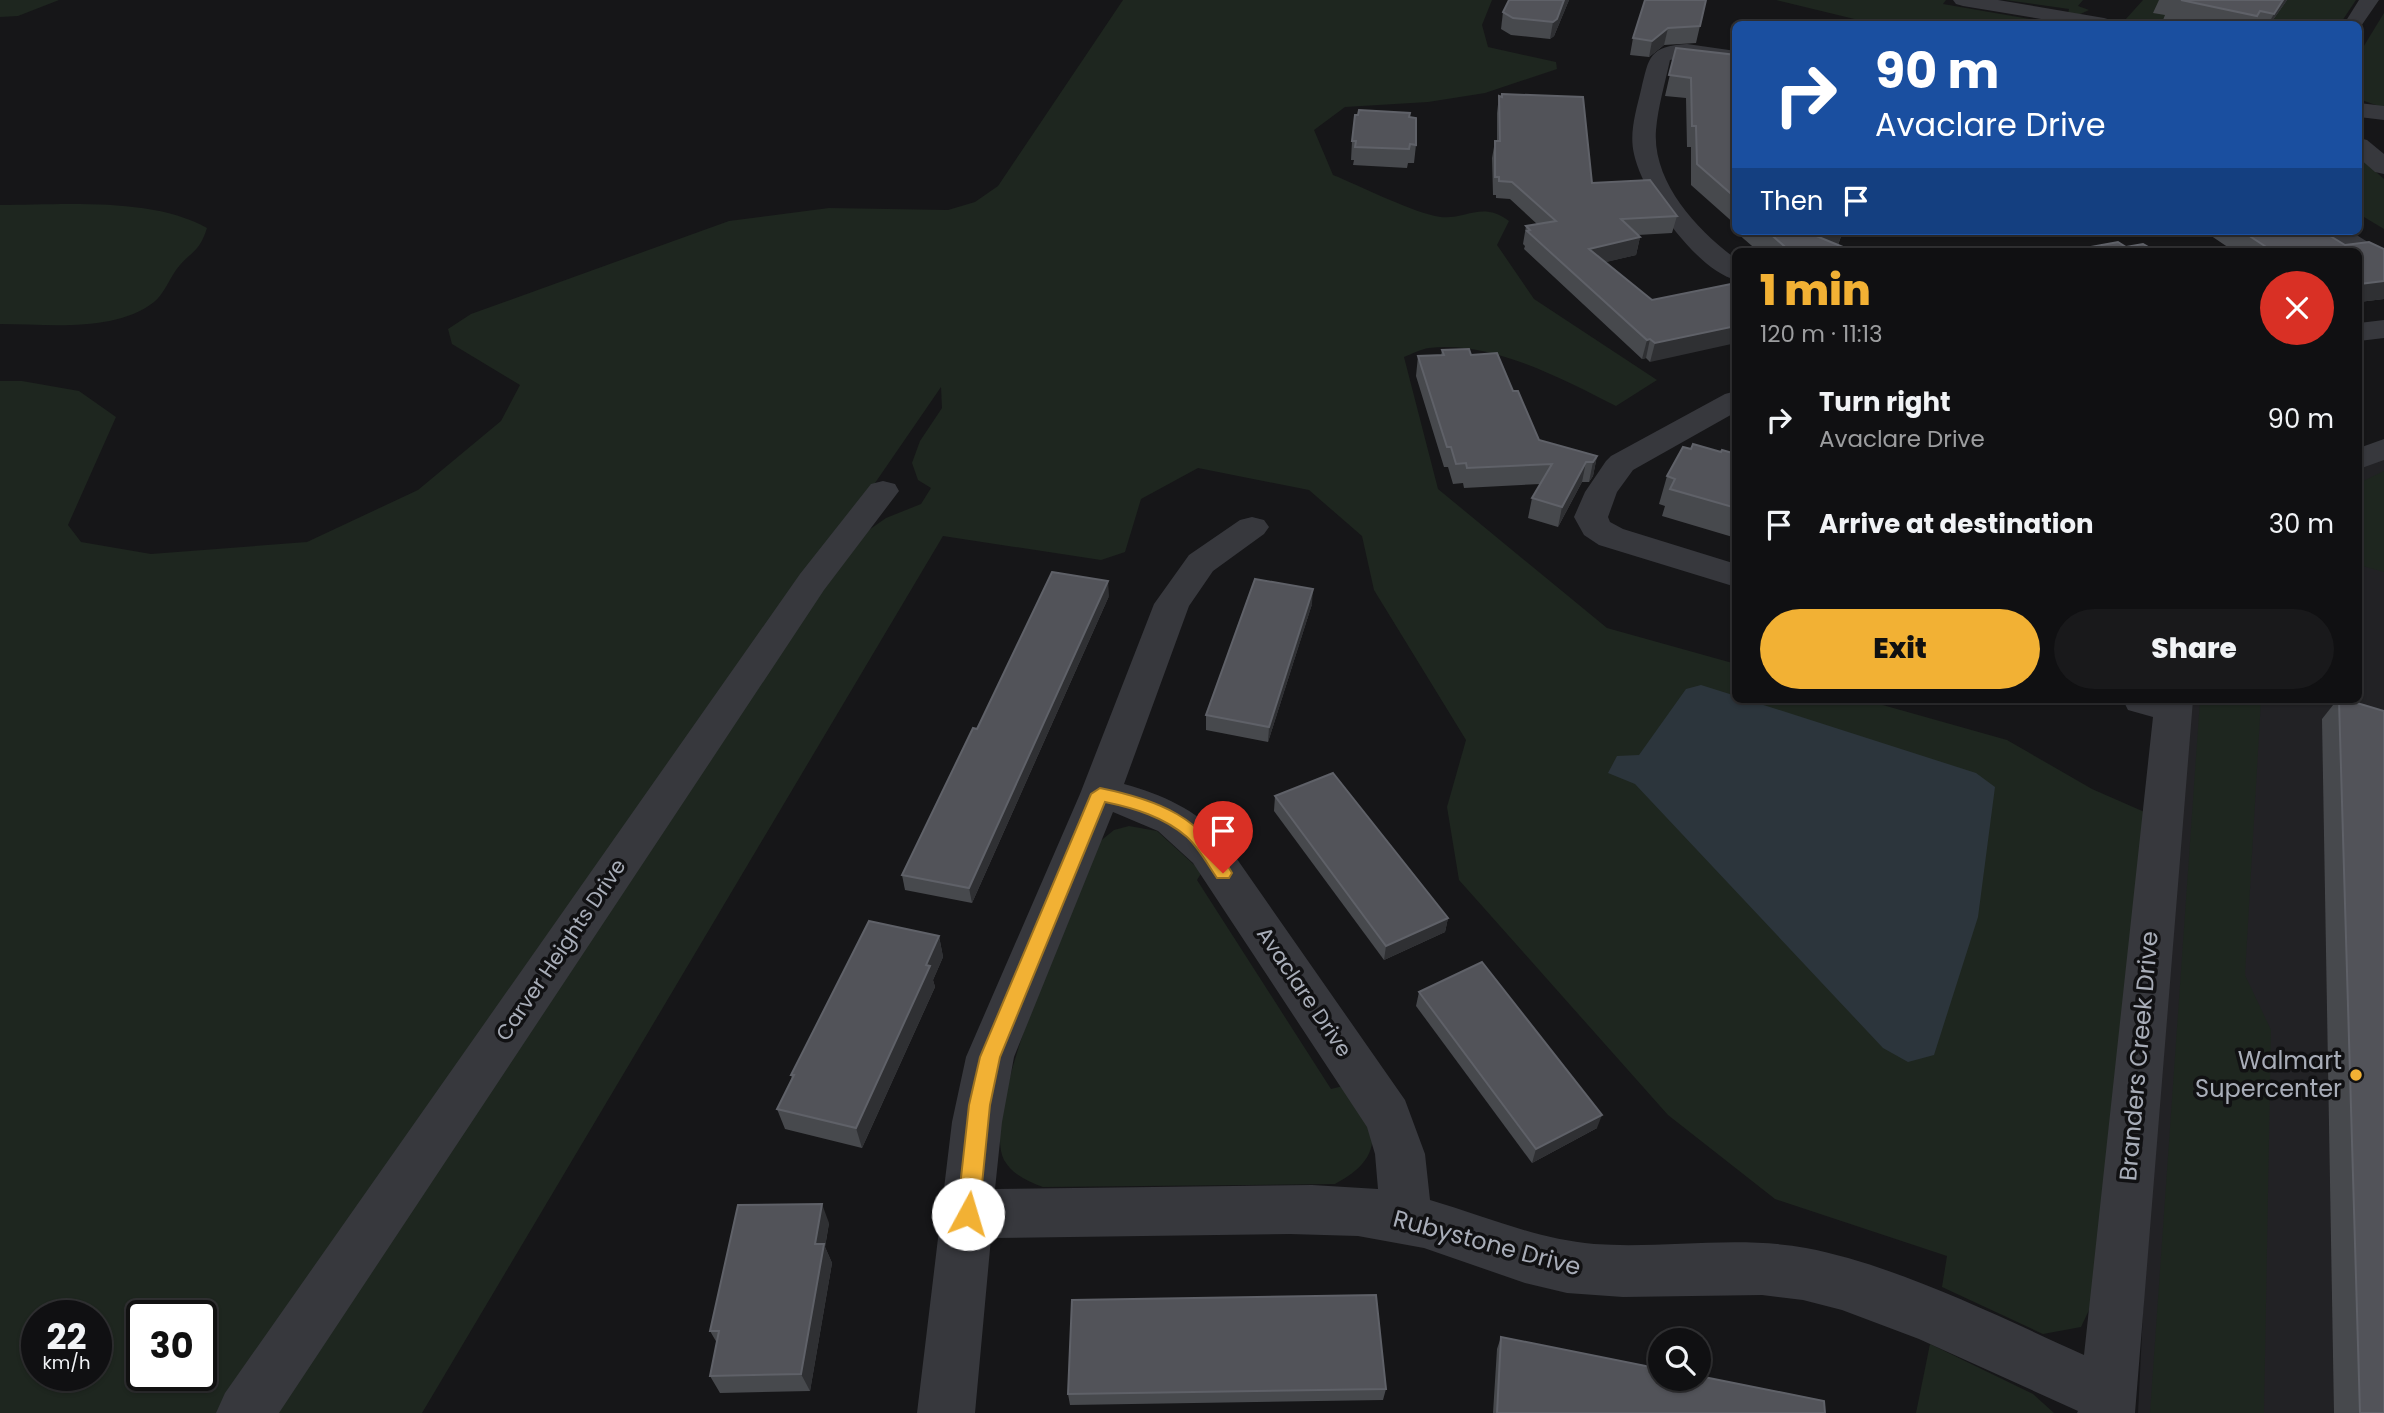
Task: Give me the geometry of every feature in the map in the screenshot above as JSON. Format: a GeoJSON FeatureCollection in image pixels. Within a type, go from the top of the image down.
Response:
{"type":"FeatureCollection","features":[{"type":"Feature","properties":{"kind":"street"},"geometry":{"type":"LineString","coordinates":[[1963,0],[2101,18]]}},
{"type":"Feature","properties":{"kind":"street"},"geometry":{"type":"LineString","coordinates":[[2356,21],[2369,0]]}},
{"type":"Feature","properties":{"kind":"street"},"geometry":{"type":"LineString","coordinates":[[1732,57],[1686,51],[1668,52],[1660,57],[1644,133],[1646,158],[1660,190],[1698,242],[1732,269]]}},
{"type":"Feature","properties":{"kind":"street"},"geometry":{"type":"LineString","coordinates":[[2362,110],[2384,113]]}},
{"type":"Feature","properties":{"kind":"street"},"geometry":{"type":"LineString","coordinates":[[2362,148],[2384,167]]}},
{"type":"Feature","properties":{"kind":"street"},"geometry":{"type":"LineString","coordinates":[[2338,235],[2360,248]]}},
{"type":"Feature","properties":{"kind":"street"},"geometry":{"type":"LineString","coordinates":[[2362,249],[2384,263]]}},
{"type":"Feature","properties":{"kind":"street"},"geometry":{"type":"LineString","coordinates":[[2362,332],[2384,329]]}},
{"type":"Feature","properties":{"kind":"street"},"geometry":{"type":"LineString","coordinates":[[1732,402],[1622,463],[1612,474],[1591,511],[1591,518],[1593,525],[1611,537],[1732,575]]}},
{"type":"Feature","properties":{"kind":"street","name":"Carver Heights Drive"},"geometry":{"type":"LineString","coordinates":[[245,1413],[812,582],[883,491]]}},
{"type":"Feature","properties":{"kind":"street"},"geometry":{"type":"LineString","coordinates":[[946,1413],[977,1122],[990,1057],[1100,794],[1172,604],[1201,563],[1252,527]]}},
{"type":"Feature","properties":{"kind":"street","name":"Branders Creek Drive"},"geometry":{"type":"LineString","coordinates":[[2106,1404],[2163,703]]}},
{"type":"Feature","properties":{"kind":"street","name":"Avaclare Drive"},"geometry":{"type":"LineString","coordinates":[[1100,794],[1140,803],[1170,817],[1194,834],[1208,851],[1388,1116],[1403,1159],[1406,1180],[1403,1218]]}},
{"type":"Feature","properties":{"kind":"street","name":"Rubystone Drive"},"geometry":{"type":"LineString","coordinates":[[968,1214],[1332,1209],[1403,1218],[1563,1267],[1610,1272],[1741,1268],[1792,1272],[1848,1285],[1966,1330],[2106,1404]]}},
{"type":"Feature","properties":{"kind":"shaded area"},"geometry":{"type":"Polygon","coordinates":[[[0,0],[59,0],[18,16],[0,17],[0,0]]]}},
{"type":"Feature","properties":{"kind":"shaded area"},"geometry":{"type":"Polygon","coordinates":[[[1123,0],[1492,0],[1482,25],[1488,47],[1556,62],[1557,69],[1485,93],[1428,102],[1345,107],[1314,130],[1333,175],[1423,213],[1454,217],[1489,212],[1509,221],[1497,245],[1534,299],[1657,380],[1616,406],[1526,364],[1477,350],[1429,348],[1404,357],[1438,489],[1607,628],[1732,663],[1732,703],[1876,703],[2007,740],[2092,789],[2149,814],[2098,1291],[2081,1327],[2043,1334],[1942,1287],[1947,1256],[1775,1199],[1668,1115],[1459,880],[1447,807],[1466,740],[1374,590],[1362,536],[1309,490],[1198,468],[1141,499],[1125,552],[1101,560],[943,536],[422,1413],[276,1413],[856,539],[886,518],[921,504],[931,488],[918,480],[912,463],[920,441],[942,408],[941,387],[236,1413],[0,1413],[0,381],[22,381],[79,391],[116,417],[68,525],[81,542],[151,554],[307,542],[418,490],[501,421],[520,385],[452,344],[448,329],[471,314],[729,221],[829,208],[948,210],[975,202],[998,186],[1123,0]]]}},
{"type":"Feature","properties":{"kind":"shaded area"},"geometry":{"type":"Polygon","coordinates":[[[1776,0],[1946,0],[1943,4],[2042,21],[1863,21],[1776,0]]]}},
{"type":"Feature","properties":{"kind":"shaded area"},"geometry":{"type":"Polygon","coordinates":[[[2005,0],[2083,0],[2078,6],[2089,10],[2078,15],[2068,13],[2069,9],[2005,0]]]}},
{"type":"Feature","properties":{"kind":"shaded area"},"geometry":{"type":"Polygon","coordinates":[[[2143,0],[2356,0],[2342,21],[2114,21],[2109,19],[2125,20],[2143,0]]]}},
{"type":"Feature","properties":{"kind":"shaded area"},"geometry":{"type":"Polygon","coordinates":[[[2384,13],[2384,108],[2362,100],[2362,49],[2384,13]]]}},
{"type":"Feature","properties":{"kind":"shaded area"},"geometry":{"type":"Polygon","coordinates":[[[2362,160],[2384,179],[2384,229],[2362,216],[2362,160]]]}},
{"type":"Feature","properties":{"kind":"shaded area"},"geometry":{"type":"Polygon","coordinates":[[[79,204],[134,207],[185,218],[207,228],[201,243],[176,270],[160,295],[138,312],[120,319],[80,325],[0,324],[0,205],[79,204]]]}},
{"type":"Feature","properties":{"kind":"shaded area"},"geometry":{"type":"Polygon","coordinates":[[[2384,449],[2384,1413],[2138,1413],[2174,703],[2362,703],[2362,458],[2384,449]]]}},
{"type":"Feature","properties":{"kind":"shaded area"},"geometry":{"type":"Polygon","coordinates":[[[2384,471],[2384,572],[2362,566],[2362,482],[2384,471]]]}},
{"type":"Feature","properties":{"kind":"shaded area"},"geometry":{"type":"Polygon","coordinates":[[[1701,685],[1732,695],[1732,703],[1757,703],[1976,773],[1995,787],[1978,917],[1934,1055],[1908,1062],[1883,1048],[1635,784],[1608,773],[1617,756],[1639,755],[1686,689],[1701,685]]]}},
{"type":"Feature","properties":{"kind":"shaded area"},"geometry":{"type":"Polygon","coordinates":[[[2200,703],[2261,703],[2245,975],[2271,1030],[2264,1413],[2150,1413],[2200,703]]]}},
{"type":"Feature","properties":{"kind":"shaded area"},"geometry":{"type":"Polygon","coordinates":[[[1129,826],[1157,831],[1202,872],[1197,880],[1331,1089],[1343,1086],[1366,1117],[1371,1128],[1371,1147],[1364,1162],[1343,1180],[1335,1184],[1043,1187],[1021,1177],[1004,1160],[1000,1135],[1005,1098],[1033,1004],[1098,843],[1114,830],[1129,826]]]}},
{"type":"Feature","properties":{"kind":"shaded area"},"geometry":{"type":"Polygon","coordinates":[[[1930,1344],[2033,1394],[2054,1413],[1916,1413],[1930,1344]]]}},
{"type":"Feature","properties":{"kind":"building"},"geometry":{"type":"Polygon","coordinates":[[[1509,0],[1564,0],[1557,19],[1553,22],[1513,18],[1503,12],[1509,0]]]}},
{"type":"Feature","properties":{"kind":"building"},"geometry":{"type":"Polygon","coordinates":[[[1645,0],[1706,0],[1700,26],[1668,28],[1652,41],[1633,38],[1645,0]]]}},
{"type":"Feature","properties":{"kind":"building"},"geometry":{"type":"Polygon","coordinates":[[[2181,0],[2283,0],[2274,14],[2260,11],[2257,16],[2181,0]]]}},
{"type":"Feature","properties":{"kind":"building"},"geometry":{"type":"Polygon","coordinates":[[[1676,48],[1732,55],[1732,195],[1697,164],[1696,126],[1692,126],[1691,78],[1669,75],[1676,48]]]}},
{"type":"Feature","properties":{"kind":"building"},"geometry":{"type":"Polygon","coordinates":[[[1502,94],[1583,97],[1592,183],[1650,180],[1677,216],[1621,219],[1640,237],[1589,249],[1652,300],[1732,284],[1732,327],[1655,343],[1647,340],[1527,231],[1530,230],[1526,226],[1556,221],[1512,182],[1499,181],[1499,177],[1495,177],[1495,141],[1500,141],[1499,96],[1502,97],[1502,94]]]}},
{"type":"Feature","properties":{"kind":"building"},"geometry":{"type":"Polygon","coordinates":[[[1359,110],[1410,113],[1409,117],[1416,118],[1416,145],[1410,144],[1409,149],[1355,147],[1356,141],[1352,141],[1355,115],[1358,115],[1359,110]]]}},
{"type":"Feature","properties":{"kind":"building"},"geometry":{"type":"Polygon","coordinates":[[[1772,235],[1814,235],[1845,248],[1786,248],[1772,235]]]}},
{"type":"Feature","properties":{"kind":"building"},"geometry":{"type":"Polygon","coordinates":[[[2248,235],[2329,235],[2345,245],[2369,242],[2384,249],[2384,281],[2362,284],[2362,248],[2268,248],[2248,235]]]}},
{"type":"Feature","properties":{"kind":"building"},"geometry":{"type":"Polygon","coordinates":[[[2118,242],[2126,247],[2143,244],[2150,248],[2085,248],[2118,242]]]}},
{"type":"Feature","properties":{"kind":"building"},"geometry":{"type":"Polygon","coordinates":[[[1469,349],[1471,355],[1497,353],[1513,391],[1518,391],[1539,440],[1597,456],[1593,462],[1586,462],[1562,507],[1532,498],[1552,464],[1467,468],[1466,463],[1456,464],[1451,447],[1447,447],[1418,356],[1444,355],[1442,350],[1469,349]]]}},
{"type":"Feature","properties":{"kind":"building"},"geometry":{"type":"Polygon","coordinates":[[[1693,444],[1732,453],[1732,507],[1670,489],[1675,479],[1667,476],[1683,447],[1691,449],[1693,444]]]}},
{"type":"Feature","properties":{"kind":"building"},"geometry":{"type":"Polygon","coordinates":[[[1052,572],[1108,581],[969,888],[902,875],[973,728],[977,729],[1052,572]]]}},
{"type":"Feature","properties":{"kind":"building"},"geometry":{"type":"Polygon","coordinates":[[[1255,579],[1313,589],[1269,727],[1206,715],[1255,579]]]}},
{"type":"Feature","properties":{"kind":"building","name":"Walmart Supercenter"},"geometry":{"type":"Polygon","coordinates":[[[2339,703],[2357,703],[2384,711],[2384,1413],[2360,1413],[2339,703]]]}},
{"type":"Feature","properties":{"kind":"building"},"geometry":{"type":"Polygon","coordinates":[[[1333,773],[1448,918],[1386,946],[1275,796],[1333,773]]]}},
{"type":"Feature","properties":{"kind":"building"},"geometry":{"type":"Polygon","coordinates":[[[869,921],[939,936],[926,965],[930,966],[856,1128],[777,1109],[794,1075],[791,1075],[869,921]]]}},
{"type":"Feature","properties":{"kind":"building"},"geometry":{"type":"Polygon","coordinates":[[[1482,962],[1602,1115],[1536,1149],[1419,992],[1482,962]]]}},
{"type":"Feature","properties":{"kind":"building"},"geometry":{"type":"Polygon","coordinates":[[[822,1204],[815,1244],[824,1244],[801,1374],[710,1376],[719,1331],[710,1331],[738,1205],[822,1204]]]}},
{"type":"Feature","properties":{"kind":"building"},"geometry":{"type":"Polygon","coordinates":[[[1376,1295],[1386,1389],[1068,1394],[1072,1300],[1376,1295]]]}},
{"type":"Feature","properties":{"kind":"building"},"geometry":{"type":"Polygon","coordinates":[[[1501,1337],[1648,1366],[1648,1391],[1711,1391],[1711,1378],[1824,1401],[1825,1413],[1497,1413],[1501,1337]]]}},
{"type":"Feature","properties":{"kind":"place","name":"Walmart Supercenter"},"geometry":{"type":"Point","coordinates":[2356,1075]}},
{"type":"Feature","properties":{"kind":"route"},"geometry":{"type":"LineString","coordinates":[[968,1214],[979,1105],[990,1057],[1100,794],[1140,803],[1170,817],[1194,834],[1223,873]]}}]}
